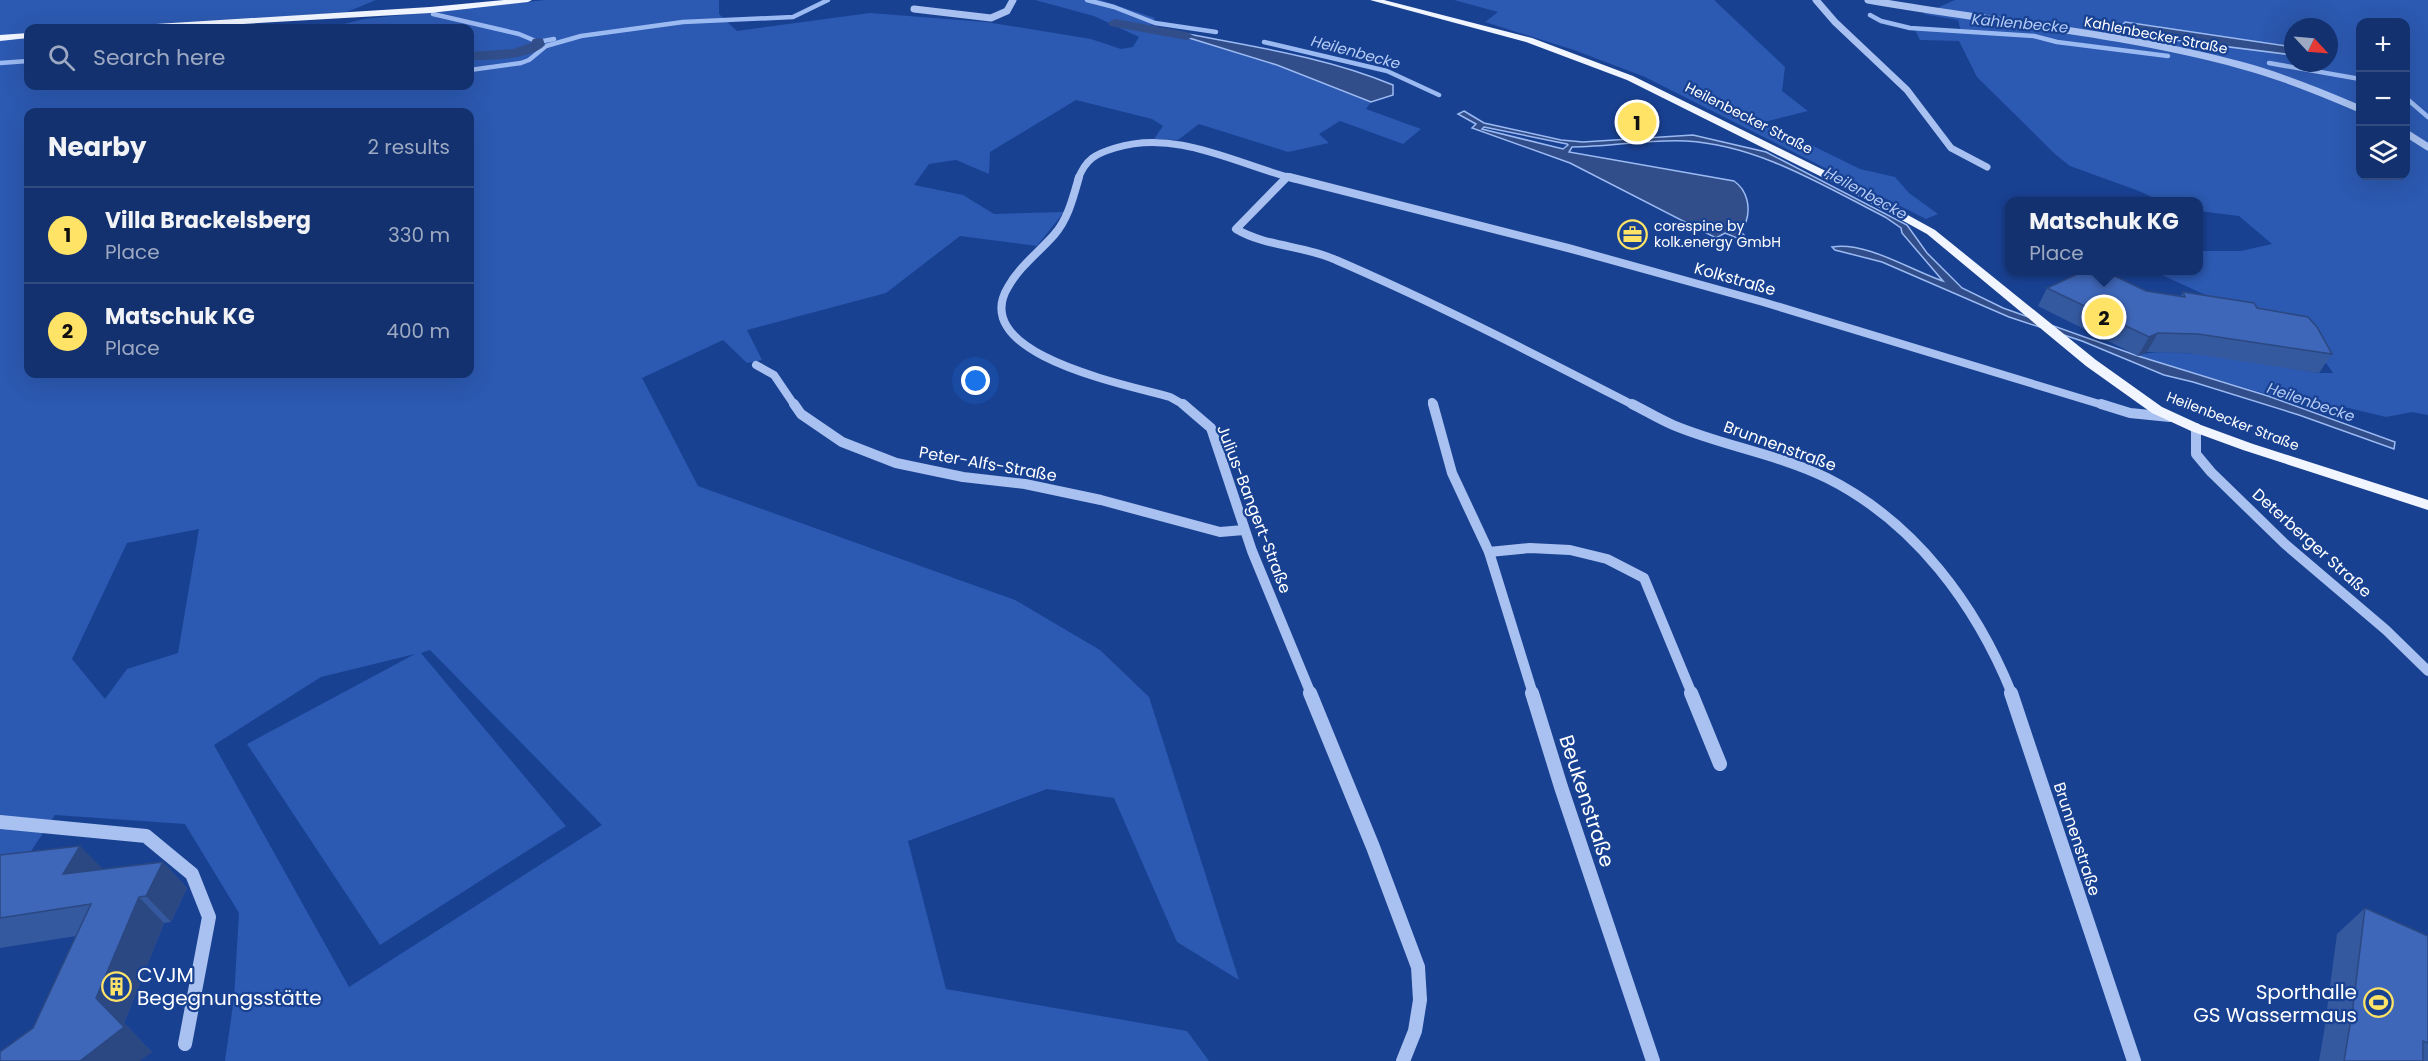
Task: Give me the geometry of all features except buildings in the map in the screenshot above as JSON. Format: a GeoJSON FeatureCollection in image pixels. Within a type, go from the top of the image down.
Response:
{"type":"FeatureCollection","features":[{"type":"Feature","properties":{"kind":"main road"},"geometry":{"type":"LineString","coordinates":[[206,24],[420,11],[528,0]]}},
{"type":"Feature","properties":{"kind":"main road","name":"Heilenbecker Straße"},"geometry":{"type":"LineString","coordinates":[[1374,0],[1529,40],[1630,78],[1782,153],[1921,226],[2132,394],[2172,417],[2196,428],[2303,465],[2428,505]]}},
{"type":"Feature","properties":{"kind":"main road"},"geometry":{"type":"LineString","coordinates":[[0,38],[24,36]]}},
{"type":"Feature","properties":{"kind":"street"},"geometry":{"type":"LineString","coordinates":[[914,9],[991,18],[1007,11],[1013,0]]}},
{"type":"Feature","properties":{"kind":"street"},"geometry":{"type":"LineString","coordinates":[[1816,0],[1835,22],[1908,90],[1951,148],[1987,167]]}},
{"type":"Feature","properties":{"kind":"street","name":"Kahlenbecker Straße"},"geometry":{"type":"LineString","coordinates":[[1868,0],[2173,48],[2269,73],[2356,108]]}},
{"type":"Feature","properties":{"kind":"street"},"geometry":{"type":"LineString","coordinates":[[2410,136],[2428,147]]}},
{"type":"Feature","properties":{"kind":"street","name":"Julius-Bangert-Straße"},"geometry":{"type":"LineString","coordinates":[[1287,177],[1191,146],[1148,142],[1125,145],[1102,152],[1086,162],[1068,214],[1054,236],[1033,254],[1008,287],[1000,304],[1002,319],[1014,335],[1030,350],[1063,366],[1170,396],[1190,408],[1211,428],[1245,530],[1373,847],[1418,967],[1420,1000],[1415,1031],[1403,1061]]}},
{"type":"Feature","properties":{"kind":"street","name":"Kolkstraße"},"geometry":{"type":"LineString","coordinates":[[1287,177],[1637,267],[2130,413],[2172,417]]}},
{"type":"Feature","properties":{"kind":"street","name":"Brunnenstraße"},"geometry":{"type":"LineString","coordinates":[[1287,177],[1236,229],[1249,237],[1330,257],[1423,297],[1673,425],[1772,456],[1827,478],[1866,501],[1922,548],[1959,593],[1997,657],[2022,720],[2134,1061]]}},
{"type":"Feature","properties":{"kind":"street","name":"Peter-Alfs-Straße"},"geometry":{"type":"LineString","coordinates":[[756,365],[774,375],[801,414],[842,442],[896,463],[963,477],[1025,484],[1101,500],[1220,532],[1245,530]]}},
{"type":"Feature","properties":{"kind":"street","name":"Beukenstraße"},"geometry":{"type":"LineString","coordinates":[[1432,402],[1452,472],[1489,552],[1561,787],[1653,1061]]}},
{"type":"Feature","properties":{"kind":"street","name":"Deterberger Straße"},"geometry":{"type":"LineString","coordinates":[[2196,428],[2196,454],[2211,472],[2285,544],[2386,630],[2428,671]]}},
{"type":"Feature","properties":{"kind":"street"},"geometry":{"type":"LineString","coordinates":[[1489,552],[1543,546],[1571,549],[1627,566],[1644,578],[1720,764]]}},
{"type":"Feature","properties":{"kind":"street"},"geometry":{"type":"LineString","coordinates":[[0,822],[146,836],[192,874],[208,917],[185,1044]]}},
{"type":"Feature","properties":{"kind":"shaded area"},"geometry":{"type":"Polygon","coordinates":[[[0,0],[376,0],[347,12],[239,20],[234,24],[24,24],[24,90],[474,90],[474,24],[343,24],[364,19],[545,0],[719,0],[719,14],[737,31],[870,13],[986,22],[1091,39],[1121,49],[1133,47],[1139,37],[1094,16],[1035,0],[1100,0],[1155,18],[1151,25],[1277,65],[1371,102],[1366,109],[1421,129],[1403,144],[1340,121],[1319,134],[1329,143],[1288,152],[1199,124],[1178,140],[1154,139],[1163,126],[1152,119],[1076,100],[990,152],[989,174],[956,160],[929,164],[914,185],[963,195],[994,214],[1064,212],[1037,246],[960,236],[886,293],[747,330],[762,360],[747,363],[723,340],[642,378],[698,486],[1015,600],[1100,650],[1149,697],[1239,980],[1177,942],[1114,798],[1047,789],[908,841],[946,989],[1187,1031],[1209,1061],[225,1061],[234,998],[239,913],[185,824],[55,815],[0,898],[0,0]],[[199,529],[127,543],[72,659],[105,699],[127,669],[178,653],[199,529]],[[430,650],[421,653],[566,826],[380,945],[247,744],[415,654],[321,677],[214,745],[349,987],[602,825],[430,650]]]}},
{"type":"Feature","properties":{"kind":"shaded area"},"geometry":{"type":"Polygon","coordinates":[[[1454,0],[1714,0],[1785,67],[1782,91],[1808,111],[1764,122],[1860,169],[1895,177],[1909,193],[1938,214],[1926,219],[1645,77],[1574,50],[1485,22],[1498,12],[1454,0]]]}},
{"type":"Feature","properties":{"kind":"shaded area"},"geometry":{"type":"Polygon","coordinates":[[[1955,0],[2428,0],[2428,415],[2412,412],[2386,417],[2340,406],[2330,413],[2138,356],[2173,352],[2198,354],[2320,373],[2333,373],[2302,328],[2234,308],[2162,275],[2203,275],[2203,251],[2241,251],[2272,244],[2239,216],[2203,212],[2203,197],[2152,197],[2070,166],[1977,77],[1959,41],[1920,40],[1915,30],[1961,32],[1958,20],[1923,14],[1955,0]]]}},
{"type":"Feature","properties":{"kind":"shaded area"},"geometry":{"type":"Polygon","coordinates":[[[2125,22],[2284,46],[2284,54],[2166,39],[2120,28],[2125,22]]]}},
{"type":"Feature","properties":{"kind":"shaded area"},"geometry":{"type":"Polygon","coordinates":[[[1188,34],[1292,54],[1344,67],[1393,85],[1393,95],[1371,102],[1277,65],[1186,37],[1188,34]]]}},
{"type":"Feature","properties":{"kind":"shaded area"},"geometry":{"type":"Polygon","coordinates":[[[1464,111],[1484,123],[1561,140],[1583,142],[1693,135],[1766,152],[1907,225],[1927,253],[1962,288],[2003,308],[2138,356],[2268,396],[2395,442],[2394,449],[2299,415],[2164,375],[2082,341],[2009,317],[1882,262],[1835,250],[1832,247],[1845,246],[1874,252],[1943,281],[1902,233],[1901,228],[1885,217],[1789,168],[1764,158],[1713,144],[1686,141],[1572,147],[1569,152],[1734,181],[1745,194],[1748,205],[1746,222],[1736,227],[1744,235],[1737,238],[1725,233],[1716,238],[1570,163],[1472,128],[1476,124],[1458,114],[1464,111]],[[1484,127],[1482,129],[1563,149],[1567,144],[1484,127]]]}},
{"type":"Feature","properties":{"kind":"waterway","name":"Heilenbecke"},"geometry":{"type":"LineString","coordinates":[[474,69],[521,63],[529,60],[546,46],[581,36],[683,22],[793,17],[828,0]]}},
{"type":"Feature","properties":{"kind":"waterway","name":"Heilenbecke"},"geometry":{"type":"LineString","coordinates":[[1087,0],[1114,7],[1155,23],[1216,32]]}},
{"type":"Feature","properties":{"kind":"waterway"},"geometry":{"type":"LineString","coordinates":[[433,14],[519,34],[538,42],[554,39]]}},
{"type":"Feature","properties":{"kind":"waterway","name":"Kahlenbecke"},"geometry":{"type":"LineString","coordinates":[[1870,15],[1881,21],[1910,28],[2034,36],[2057,42],[2168,56]]}},
{"type":"Feature","properties":{"kind":"waterway"},"geometry":{"type":"LineString","coordinates":[[1115,23],[1187,36]]}},
{"type":"Feature","properties":{"kind":"waterway"},"geometry":{"type":"LineString","coordinates":[[474,56],[513,53],[530,49],[538,45],[538,42]]}},
{"type":"Feature","properties":{"kind":"waterway","name":"Heilenbecke"},"geometry":{"type":"LineString","coordinates":[[1264,42],[1387,71],[1439,95]]}},
{"type":"Feature","properties":{"kind":"waterway","name":"Heilenbecke"},"geometry":{"type":"LineString","coordinates":[[0,63],[24,61]]}},
{"type":"Feature","properties":{"kind":"waterway","name":"Kahlenbecke"},"geometry":{"type":"LineString","coordinates":[[2269,63],[2356,78]]}},
{"type":"Feature","properties":{"kind":"waterway","name":"Kahlenbecke"},"geometry":{"type":"LineString","coordinates":[[2410,101],[2428,117]]}},
{"type":"Feature","properties":{"kind":"place","name":"Villa Brackelsberg"},"geometry":{"type":"Point","coordinates":[1637,122]}},
{"type":"Feature","properties":{"kind":"place","name":"corespine by kolk.energy GmbH"},"geometry":{"type":"Point","coordinates":[1633,234]}},
{"type":"Feature","properties":{"kind":"place","name":"Matschuk KG"},"geometry":{"type":"Point","coordinates":[2104,317]}},
{"type":"Feature","properties":{"kind":"place","name":"CVJM Begegnungsstätte"},"geometry":{"type":"Point","coordinates":[116,986]}},
{"type":"Feature","properties":{"kind":"place","name":"Sporthalle GS Wassermaus"},"geometry":{"type":"Point","coordinates":[2378,1003]}}]}
